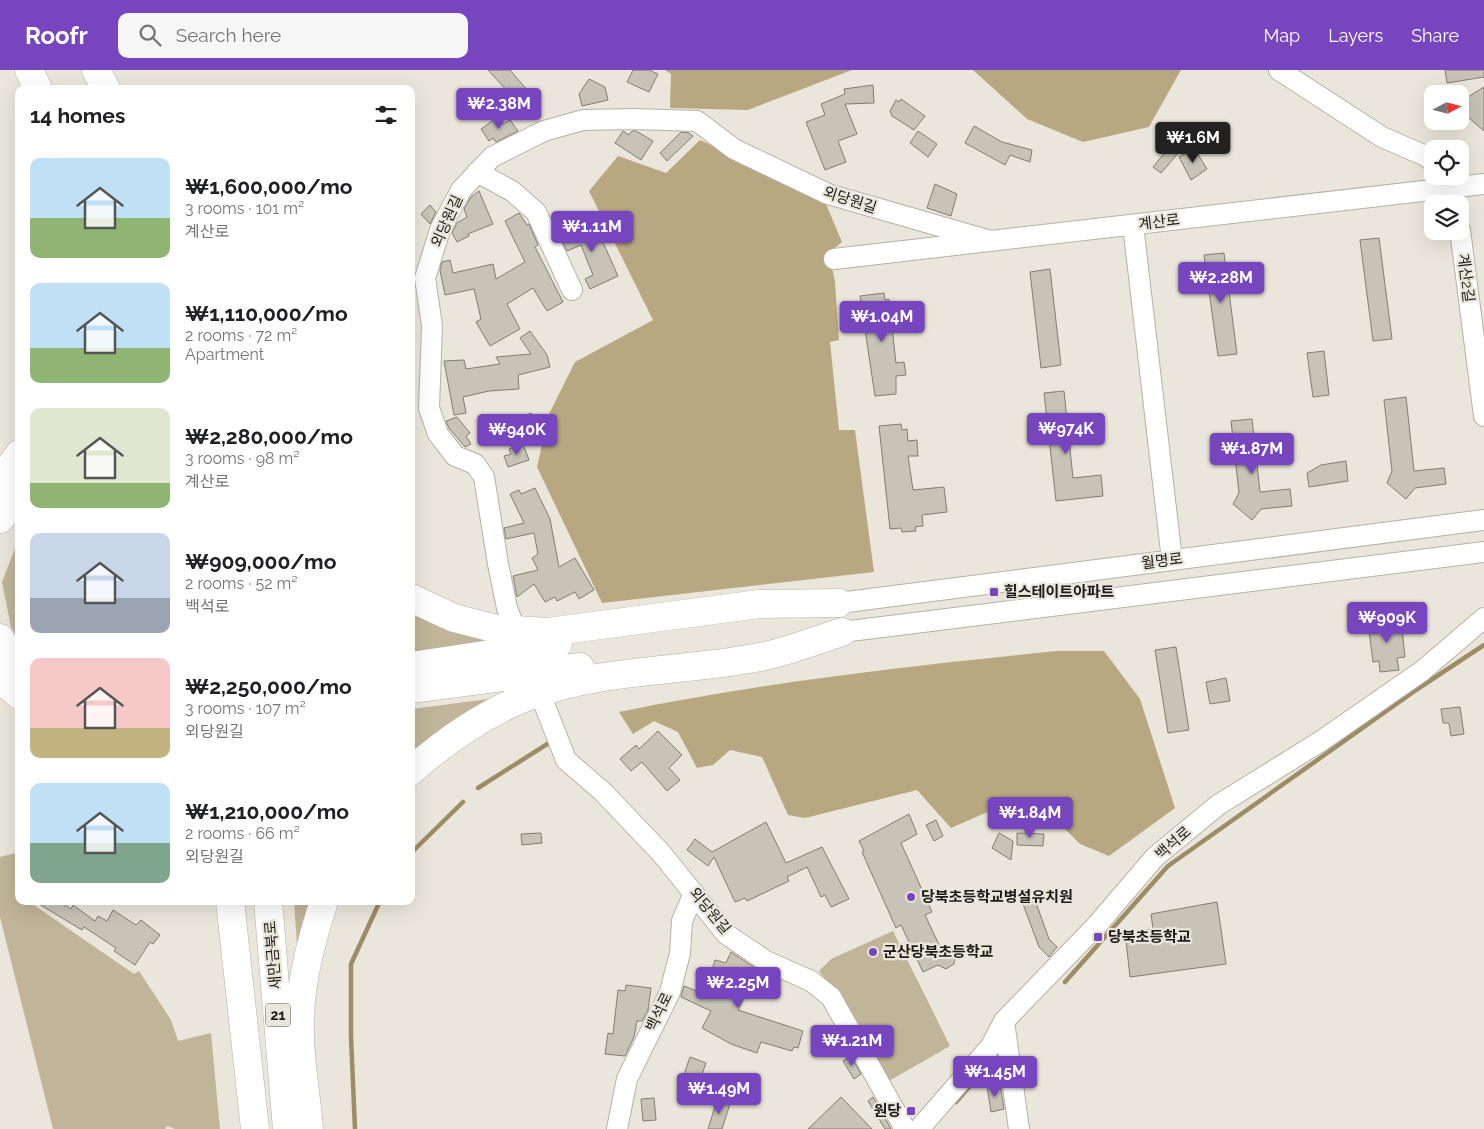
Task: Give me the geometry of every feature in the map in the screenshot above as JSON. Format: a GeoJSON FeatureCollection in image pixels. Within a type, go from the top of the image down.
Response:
{"type":"FeatureCollection","features":[{"type":"Feature","properties":{"kind":"highway"},"geometry":{"type":"LineString","coordinates":[[29,70],[36,85]]}},
{"type":"Feature","properties":{"kind":"highway"},"geometry":{"type":"LineString","coordinates":[[44,70],[51,85]]}},
{"type":"Feature","properties":{"kind":"highway"},"geometry":{"type":"LineString","coordinates":[[78,70],[84,85]]}},
{"type":"Feature","properties":{"kind":"highway"},"geometry":{"type":"LineString","coordinates":[[96,70],[104,85]]}},
{"type":"Feature","properties":{"kind":"highway"},"geometry":{"type":"LineString","coordinates":[[0,482],[15,460]]}},
{"type":"Feature","properties":{"kind":"highway"},"geometry":{"type":"LineString","coordinates":[[0,519],[15,500]]}},
{"type":"Feature","properties":{"kind":"highway"},"geometry":{"type":"LineString","coordinates":[[415,600],[462,620],[497,629],[548,632],[759,604],[839,602]]}},
{"type":"Feature","properties":{"kind":"highway"},"geometry":{"type":"LineString","coordinates":[[415,665],[839,602]]}},
{"type":"Feature","properties":{"kind":"highway"},"geometry":{"type":"LineString","coordinates":[[415,688],[842,632]]}},
{"type":"Feature","properties":{"kind":"highway"},"geometry":{"type":"LineString","coordinates":[[415,768],[435,750],[467,728],[530,696],[565,685],[611,677],[765,656],[842,632]]}},
{"type":"Feature","properties":{"kind":"highway"},"geometry":{"type":"LineString","coordinates":[[0,638],[15,660]]}},
{"type":"Feature","properties":{"kind":"highway"},"geometry":{"type":"LineString","coordinates":[[0,679],[15,692]]}},
{"type":"Feature","properties":{"kind":"highway"},"geometry":{"type":"LineString","coordinates":[[230,905],[254,1129]]}},
{"type":"Feature","properties":{"kind":"highway","name":"새만금북로"},"geometry":{"type":"LineString","coordinates":[[245,905],[262,1129]]}},
{"type":"Feature","properties":{"kind":"highway","name":"새만금북로"},"geometry":{"type":"LineString","coordinates":[[268,905],[287,1129]]}},
{"type":"Feature","properties":{"kind":"highway"},"geometry":{"type":"LineString","coordinates":[[309,1129],[300,1016],[303,979],[310,945],[323,905]]}},
{"type":"Feature","properties":{"kind":"street"},"geometry":{"type":"LineString","coordinates":[[1279,70],[1382,137],[1424,155]]}},
{"type":"Feature","properties":{"kind":"street","name":"외당원길"},"geometry":{"type":"LineString","coordinates":[[512,621],[507,608],[498,564],[484,477],[475,464],[455,456],[438,434],[429,408],[432,326],[426,278],[440,230],[461,190],[492,157],[544,131],[583,120],[697,121],[734,149],[828,194],[991,241]]}},
{"type":"Feature","properties":{"kind":"street"},"geometry":{"type":"LineString","coordinates":[[477,172],[512,191],[536,212],[572,290]]}},
{"type":"Feature","properties":{"kind":"street","name":"계산로"},"geometry":{"type":"LineString","coordinates":[[834,259],[1484,184]]}},
{"type":"Feature","properties":{"kind":"street"},"geometry":{"type":"LineString","coordinates":[[1133,225],[1172,560]]}},
{"type":"Feature","properties":{"kind":"street","name":"계산2길"},"geometry":{"type":"LineString","coordinates":[[1461,240],[1484,416]]}},
{"type":"Feature","properties":{"kind":"street","name":"월명로"},"geometry":{"type":"LineString","coordinates":[[839,602],[1484,520]]}},
{"type":"Feature","properties":{"kind":"street","name":"월명로"},"geometry":{"type":"LineString","coordinates":[[842,632],[1484,552]]}},
{"type":"Feature","properties":{"kind":"street","name":"백석로"},"geometry":{"type":"LineString","coordinates":[[919,1129],[991,1046],[1004,1021],[1096,926],[1155,857],[1218,805],[1321,741],[1422,671],[1484,618]]}},
{"type":"Feature","properties":{"kind":"street","name":"외당원길"},"geometry":{"type":"LineString","coordinates":[[543,701],[566,760],[604,792],[662,854],[726,934],[766,961],[811,981],[831,997],[906,1129]]}},
{"type":"Feature","properties":{"kind":"street","name":"백석로"},"geometry":{"type":"LineString","coordinates":[[616,1129],[627,1079],[670,992],[680,953],[682,921],[694,893]]}},
{"type":"Feature","properties":{"kind":"street"},"geometry":{"type":"LineString","coordinates":[[1004,1021],[1019,1129]]}},
{"type":"Feature","properties":{"kind":"shaded area"},"geometry":{"type":"Polygon","coordinates":[[[665,70],[852,70],[748,110],[670,108],[671,74],[665,70]]]}},
{"type":"Feature","properties":{"kind":"shaded area"},"geometry":{"type":"Polygon","coordinates":[[[973,70],[1181,70],[1149,127],[1083,142],[1027,119],[973,70]]]}},
{"type":"Feature","properties":{"kind":"shaded area"},"geometry":{"type":"Polygon","coordinates":[[[700,140],[823,197],[842,242],[829,253],[835,282],[839,340],[830,342],[839,430],[855,430],[874,572],[602,603],[537,467],[549,414],[575,362],[653,320],[589,191],[618,156],[666,173],[700,140]]]}},
{"type":"Feature","properties":{"kind":"shaded area"},"geometry":{"type":"Polygon","coordinates":[[[15,548],[15,634],[11,627],[2,582],[15,548]]]}},
{"type":"Feature","properties":{"kind":"shaded area"},"geometry":{"type":"Polygon","coordinates":[[[415,608],[499,642],[415,653],[415,608]]]}},
{"type":"Feature","properties":{"kind":"shaded area"},"geometry":{"type":"Polygon","coordinates":[[[1057,651],[1104,651],[1140,699],[1175,808],[1109,856],[1080,844],[1053,817],[1021,828],[992,810],[951,828],[917,790],[805,818],[788,815],[762,757],[730,750],[713,765],[697,768],[678,732],[654,721],[633,734],[619,712],[783,683],[1057,651]]]}},
{"type":"Feature","properties":{"kind":"shaded area"},"geometry":{"type":"Polygon","coordinates":[[[511,696],[415,756],[415,708],[511,696]]]}},
{"type":"Feature","properties":{"kind":"shaded area"},"geometry":{"type":"Polygon","coordinates":[[[15,853],[15,905],[34,905],[134,974],[139,971],[171,1020],[178,1041],[211,1033],[220,1129],[175,1129],[167,1126],[165,1129],[53,1129],[0,917],[0,857],[15,853]]]}},
{"type":"Feature","properties":{"kind":"shaded area"},"geometry":{"type":"Polygon","coordinates":[[[294,905],[314,905],[298,960],[294,905]]]}},
{"type":"Feature","properties":{"kind":"shaded area"},"geometry":{"type":"Polygon","coordinates":[[[893,931],[950,1046],[887,1082],[830,985],[819,971],[831,959],[893,931]]]}},
{"type":"Feature","properties":{"kind":"building"},"geometry":{"type":"Polygon","coordinates":[[[488,70],[510,70],[534,98],[523,108],[488,70]]]}},
{"type":"Feature","properties":{"kind":"building"},"geometry":{"type":"Polygon","coordinates":[[[633,70],[649,70],[658,74],[649,92],[627,82],[633,70]]]}},
{"type":"Feature","properties":{"kind":"building"},"geometry":{"type":"Polygon","coordinates":[[[1445,70],[1484,70],[1484,77],[1447,83],[1445,70]]]}},
{"type":"Feature","properties":{"kind":"building"},"geometry":{"type":"Polygon","coordinates":[[[589,79],[605,87],[608,100],[582,106],[579,94],[589,79]]]}},
{"type":"Feature","properties":{"kind":"building"},"geometry":{"type":"Polygon","coordinates":[[[873,85],[874,103],[845,104],[857,134],[838,141],[846,162],[825,170],[806,122],[825,115],[821,104],[845,94],[844,89],[873,85]]]}},
{"type":"Feature","properties":{"kind":"building"},"geometry":{"type":"Polygon","coordinates":[[[1484,87],[1484,131],[1469,118],[1469,96],[1484,87]]]}},
{"type":"Feature","properties":{"kind":"building"},"geometry":{"type":"Polygon","coordinates":[[[901,99],[925,116],[914,130],[892,116],[890,111],[896,100],[899,102],[901,99]]]}},
{"type":"Feature","properties":{"kind":"building"},"geometry":{"type":"Polygon","coordinates":[[[498,117],[503,124],[510,120],[518,131],[496,142],[493,138],[489,141],[481,129],[498,117]]]}},
{"type":"Feature","properties":{"kind":"building"},"geometry":{"type":"Polygon","coordinates":[[[974,126],[1002,142],[1032,150],[1030,162],[1010,155],[1005,165],[965,143],[974,126]]]}},
{"type":"Feature","properties":{"kind":"building"},"geometry":{"type":"Polygon","coordinates":[[[623,131],[629,135],[632,131],[636,131],[653,141],[641,160],[615,143],[623,131]]]}},
{"type":"Feature","properties":{"kind":"building"},"geometry":{"type":"Polygon","coordinates":[[[918,131],[937,144],[928,157],[910,143],[918,131]]]}},
{"type":"Feature","properties":{"kind":"building"},"geometry":{"type":"Polygon","coordinates":[[[681,132],[689,133],[693,136],[667,161],[660,153],[681,132]]]}},
{"type":"Feature","properties":{"kind":"building"},"geometry":{"type":"Polygon","coordinates":[[[1172,144],[1180,151],[1161,173],[1153,167],[1172,144]]]}},
{"type":"Feature","properties":{"kind":"building"},"geometry":{"type":"Polygon","coordinates":[[[1194,148],[1207,169],[1191,180],[1179,157],[1194,148]]]}},
{"type":"Feature","properties":{"kind":"building"},"geometry":{"type":"Polygon","coordinates":[[[935,184],[957,194],[951,216],[927,208],[935,184]]]}},
{"type":"Feature","properties":{"kind":"building"},"geometry":{"type":"Polygon","coordinates":[[[479,191],[493,224],[468,234],[469,236],[457,242],[452,233],[457,223],[467,217],[464,209],[471,197],[479,191]]]}},
{"type":"Feature","properties":{"kind":"building"},"geometry":{"type":"Polygon","coordinates":[[[430,205],[436,212],[430,224],[421,214],[430,205]]]}},
{"type":"Feature","properties":{"kind":"building"},"geometry":{"type":"Polygon","coordinates":[[[519,213],[527,225],[529,224],[538,245],[535,247],[563,302],[547,311],[533,288],[507,304],[520,329],[490,346],[476,322],[481,319],[474,289],[445,295],[440,270],[442,262],[450,260],[453,273],[493,264],[496,279],[525,262],[505,221],[519,213]]]}},
{"type":"Feature","properties":{"kind":"building"},"geometry":{"type":"Polygon","coordinates":[[[594,222],[618,276],[590,289],[585,279],[593,275],[581,245],[567,251],[560,236],[594,222]]]}},
{"type":"Feature","properties":{"kind":"building"},"geometry":{"type":"Polygon","coordinates":[[[1379,238],[1392,339],[1373,341],[1360,240],[1379,238]]]}},
{"type":"Feature","properties":{"kind":"building"},"geometry":{"type":"Polygon","coordinates":[[[1224,253],[1237,354],[1218,356],[1204,255],[1224,253]]]}},
{"type":"Feature","properties":{"kind":"building"},"geometry":{"type":"Polygon","coordinates":[[[1050,269],[1061,365],[1041,368],[1030,272],[1050,269]]]}},
{"type":"Feature","properties":{"kind":"building"},"geometry":{"type":"Polygon","coordinates":[[[884,293],[885,300],[889,299],[891,314],[898,313],[900,326],[892,327],[896,363],[904,362],[906,375],[896,376],[896,394],[875,396],[860,296],[884,293]]]}},
{"type":"Feature","properties":{"kind":"building"},"geometry":{"type":"Polygon","coordinates":[[[530,331],[547,355],[550,367],[518,375],[519,389],[489,391],[463,397],[466,413],[454,415],[444,361],[464,360],[466,369],[500,364],[496,357],[531,354],[520,338],[530,331]]]}},
{"type":"Feature","properties":{"kind":"building"},"geometry":{"type":"Polygon","coordinates":[[[1324,351],[1329,395],[1313,397],[1307,353],[1324,351]]]}},
{"type":"Feature","properties":{"kind":"building"},"geometry":{"type":"Polygon","coordinates":[[[1064,391],[1073,478],[1101,475],[1103,496],[1056,501],[1044,393],[1064,391]]]}},
{"type":"Feature","properties":{"kind":"building"},"geometry":{"type":"Polygon","coordinates":[[[1406,397],[1414,471],[1444,468],[1446,484],[1415,488],[1406,499],[1387,483],[1392,471],[1384,400],[1406,397]]]}},
{"type":"Feature","properties":{"kind":"building"},"geometry":{"type":"Polygon","coordinates":[[[531,413],[540,431],[523,439],[518,429],[522,427],[518,419],[531,413]]]}},
{"type":"Feature","properties":{"kind":"building"},"geometry":{"type":"Polygon","coordinates":[[[457,417],[470,433],[466,436],[471,444],[465,447],[449,428],[446,421],[457,417]]]}},
{"type":"Feature","properties":{"kind":"building"},"geometry":{"type":"Polygon","coordinates":[[[1252,419],[1260,492],[1290,489],[1292,506],[1261,509],[1252,520],[1233,504],[1239,493],[1231,421],[1252,419]]]}},
{"type":"Feature","properties":{"kind":"building"},"geometry":{"type":"Polygon","coordinates":[[[901,424],[902,430],[907,429],[908,441],[917,440],[918,456],[908,456],[913,490],[944,487],[947,512],[922,515],[923,526],[915,527],[916,531],[902,532],[901,528],[890,529],[879,426],[901,424]]]}},
{"type":"Feature","properties":{"kind":"building"},"geometry":{"type":"Polygon","coordinates":[[[523,444],[529,460],[508,467],[504,456],[511,454],[509,449],[523,444]]]}},
{"type":"Feature","properties":{"kind":"building"},"geometry":{"type":"Polygon","coordinates":[[[1346,461],[1348,481],[1309,487],[1307,473],[1321,465],[1346,461]]]}},
{"type":"Feature","properties":{"kind":"building"},"geometry":{"type":"Polygon","coordinates":[[[535,488],[550,519],[559,567],[575,558],[594,590],[579,599],[575,592],[557,601],[555,597],[545,602],[534,584],[517,597],[513,576],[538,570],[532,558],[538,554],[534,533],[506,539],[504,528],[524,523],[510,494],[519,490],[521,494],[535,488]]]}},
{"type":"Feature","properties":{"kind":"building"},"geometry":{"type":"Polygon","coordinates":[[[1401,620],[1405,657],[1397,658],[1399,670],[1380,672],[1379,661],[1373,662],[1368,623],[1401,620]]]}},
{"type":"Feature","properties":{"kind":"building"},"geometry":{"type":"Polygon","coordinates":[[[1176,647],[1189,730],[1168,733],[1155,650],[1176,647]]]}},
{"type":"Feature","properties":{"kind":"building"},"geometry":{"type":"Polygon","coordinates":[[[1226,678],[1230,701],[1210,704],[1206,682],[1226,678]]]}},
{"type":"Feature","properties":{"kind":"building"},"geometry":{"type":"Polygon","coordinates":[[[1460,707],[1464,734],[1451,736],[1449,723],[1443,723],[1441,709],[1460,707]]]}},
{"type":"Feature","properties":{"kind":"building"},"geometry":{"type":"Polygon","coordinates":[[[658,731],[682,755],[669,768],[680,780],[667,791],[642,762],[631,771],[620,759],[636,745],[639,749],[658,731]]]}},
{"type":"Feature","properties":{"kind":"building"},"geometry":{"type":"Polygon","coordinates":[[[909,814],[917,834],[901,843],[932,912],[925,915],[941,949],[951,953],[955,958],[954,964],[946,969],[938,965],[923,972],[901,925],[896,928],[862,852],[864,851],[859,841],[909,814]]]}},
{"type":"Feature","properties":{"kind":"building"},"geometry":{"type":"Polygon","coordinates":[[[936,820],[943,836],[934,841],[926,825],[936,820]]]}},
{"type":"Feature","properties":{"kind":"building"},"geometry":{"type":"Polygon","coordinates":[[[766,822],[786,863],[822,847],[849,899],[831,907],[825,895],[821,897],[807,867],[787,877],[789,881],[747,901],[745,898],[735,902],[714,857],[708,866],[687,850],[695,839],[712,852],[766,822]]]}},
{"type":"Feature","properties":{"kind":"building"},"geometry":{"type":"Polygon","coordinates":[[[541,833],[542,843],[522,845],[521,834],[541,833]]]}},
{"type":"Feature","properties":{"kind":"building"},"geometry":{"type":"Polygon","coordinates":[[[999,833],[1013,841],[1011,860],[992,848],[999,833]]]}},
{"type":"Feature","properties":{"kind":"building"},"geometry":{"type":"Polygon","coordinates":[[[1017,833],[1044,834],[1043,846],[1017,845],[1017,833]]]}},
{"type":"Feature","properties":{"kind":"building"},"geometry":{"type":"Polygon","coordinates":[[[1035,900],[1049,939],[1057,947],[1049,957],[1039,947],[1023,904],[1035,900]]]}},
{"type":"Feature","properties":{"kind":"building"},"geometry":{"type":"Polygon","coordinates":[[[1217,902],[1226,964],[1130,977],[1125,932],[1153,929],[1151,914],[1217,902]]]}},
{"type":"Feature","properties":{"kind":"building"},"geometry":{"type":"Polygon","coordinates":[[[41,905],[64,905],[71,909],[73,905],[95,921],[98,916],[107,921],[113,910],[136,925],[141,920],[160,935],[153,944],[150,942],[135,965],[114,951],[116,948],[84,927],[82,930],[41,905]]]}},
{"type":"Feature","properties":{"kind":"building"},"geometry":{"type":"Polygon","coordinates":[[[731,952],[758,970],[738,1010],[803,1031],[798,1048],[794,1047],[792,1051],[761,1042],[757,1053],[731,1044],[702,1028],[711,1011],[681,997],[684,986],[704,994],[715,960],[726,963],[731,952]]]}},
{"type":"Feature","properties":{"kind":"building"},"geometry":{"type":"Polygon","coordinates":[[[626,985],[651,988],[648,1010],[642,1021],[637,1021],[634,1037],[625,1056],[605,1054],[608,1033],[613,1034],[618,990],[625,991],[626,985]]]}},
{"type":"Feature","properties":{"kind":"building"},"geometry":{"type":"Polygon","coordinates":[[[851,1056],[861,1074],[854,1079],[843,1061],[851,1056]]]}},
{"type":"Feature","properties":{"kind":"building"},"geometry":{"type":"Polygon","coordinates":[[[690,1057],[706,1063],[697,1088],[694,1087],[693,1090],[680,1086],[690,1057]]]}},
{"type":"Feature","properties":{"kind":"building"},"geometry":{"type":"Polygon","coordinates":[[[1000,1084],[1004,1109],[991,1112],[987,1086],[1000,1084]]]}},
{"type":"Feature","properties":{"kind":"building"},"geometry":{"type":"Polygon","coordinates":[[[841,1097],[872,1129],[808,1129],[841,1097]]]}},
{"type":"Feature","properties":{"kind":"building"},"geometry":{"type":"Polygon","coordinates":[[[873,1097],[891,1129],[885,1129],[868,1101],[873,1097]]]}},
{"type":"Feature","properties":{"kind":"building"},"geometry":{"type":"Polygon","coordinates":[[[654,1098],[656,1120],[643,1121],[641,1099],[654,1098]]]}},
{"type":"Feature","properties":{"kind":"building"},"geometry":{"type":"Polygon","coordinates":[[[717,1100],[730,1104],[722,1129],[708,1129],[717,1100]]]}},
{"type":"Feature","properties":{"kind":"waterway"},"geometry":{"type":"LineString","coordinates":[[1065,982],[1168,866],[1416,690],[1484,645]]}},
{"type":"Feature","properties":{"kind":"waterway"},"geometry":{"type":"LineString","coordinates":[[478,788],[552,741]]}},
{"type":"Feature","properties":{"kind":"waterway"},"geometry":{"type":"LineString","coordinates":[[415,849],[463,802]]}},
{"type":"Feature","properties":{"kind":"waterway"},"geometry":{"type":"LineString","coordinates":[[355,1129],[351,1037],[351,964],[378,905]]}},
{"type":"Feature","properties":{"kind":"waterway"},"geometry":{"type":"LineString","coordinates":[[956,1102],[985,1069]]}},
{"type":"Feature","properties":{"kind":"place","name":"힐스테이트아파트"},"geometry":{"type":"Point","coordinates":[994,592]}},
{"type":"Feature","properties":{"kind":"place","name":"당북초등학교병설유치원"},"geometry":{"type":"Point","coordinates":[911,897]}},
{"type":"Feature","properties":{"kind":"place","name":"당북초등학교"},"geometry":{"type":"Point","coordinates":[1098,937]}},
{"type":"Feature","properties":{"kind":"place","name":"군산당북초등학교"},"geometry":{"type":"Point","coordinates":[873,952]}},
{"type":"Feature","properties":{"kind":"place","name":"원당"},"geometry":{"type":"Point","coordinates":[911,1111]}}]}
